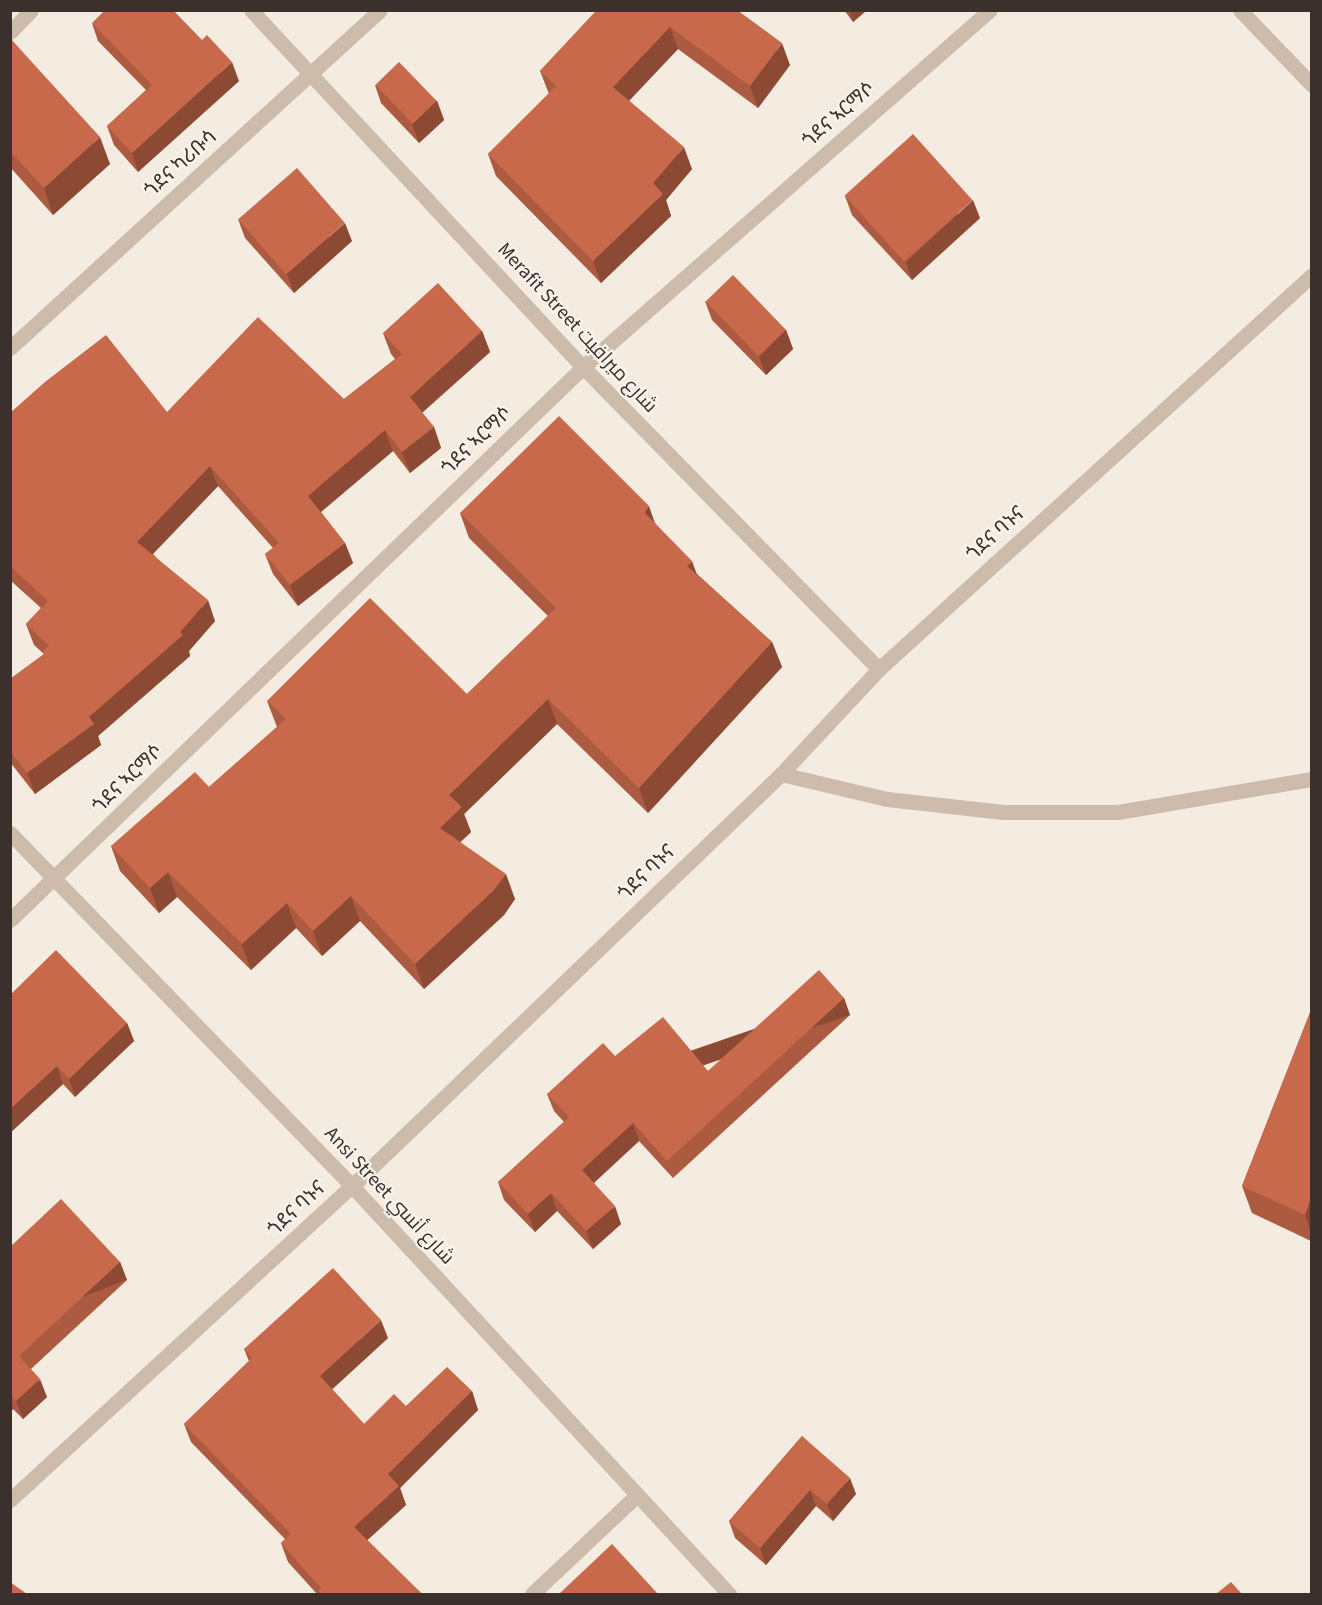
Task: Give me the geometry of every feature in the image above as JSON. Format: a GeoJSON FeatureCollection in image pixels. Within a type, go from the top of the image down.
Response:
{"type":"FeatureCollection","features":[{"type":"Feature","properties":{"kind":"street"},"geometry":{"type":"LineString","coordinates":[[10,32],[31,10]]}},
{"type":"Feature","properties":{"kind":"street","name":"Merafit Street شارع ميرافيت"},"geometry":{"type":"LineString","coordinates":[[251,10],[583,367],[879,669]]}},
{"type":"Feature","properties":{"kind":"street","name":"ጎደና ካሪቡሳ"},"geometry":{"type":"LineString","coordinates":[[10,348],[380,10]]}},
{"type":"Feature","properties":{"kind":"street","name":"ጎደና ኣርማሶ"},"geometry":{"type":"LineString","coordinates":[[10,920],[55,880],[583,367],[990,10]]}},
{"type":"Feature","properties":{"kind":"street"},"geometry":{"type":"LineString","coordinates":[[1240,10],[1311,85]]}},
{"type":"Feature","properties":{"kind":"street","name":"ጎደና ባኑና"},"geometry":{"type":"LineString","coordinates":[[10,1500],[352,1186],[781,774],[879,669],[1311,275]]}},
{"type":"Feature","properties":{"kind":"street"},"geometry":{"type":"LineString","coordinates":[[781,774],[886,799],[1002,812],[1118,812],[1311,780]]}},
{"type":"Feature","properties":{"kind":"street","name":"Ansi Street شارع أنسي"},"geometry":{"type":"LineString","coordinates":[[10,832],[352,1186],[729,1594]]}},
{"type":"Feature","properties":{"kind":"street"},"geometry":{"type":"LineString","coordinates":[[532,1594],[637,1495]]}},
{"type":"Feature","properties":{"kind":"building"},"geometry":{"type":"Polygon","coordinates":[[[105,10],[173,10],[202,40],[207,35],[232,62],[132,153],[107,126],[152,85],[92,23],[105,10]]]}},
{"type":"Feature","properties":{"kind":"building"},"geometry":{"type":"Polygon","coordinates":[[[597,10],[737,10],[782,43],[750,86],[670,27],[613,87],[684,147],[653,183],[663,194],[593,261],[488,154],[556,86],[540,71],[597,10]]]}},
{"type":"Feature","properties":{"kind":"building"},"geometry":{"type":"Polygon","coordinates":[[[10,38],[100,137],[44,188],[10,151],[10,38]]]}},
{"type":"Feature","properties":{"kind":"building"},"geometry":{"type":"Polygon","coordinates":[[[399,62],[437,101],[413,124],[375,85],[399,62]]]}},
{"type":"Feature","properties":{"kind":"building"},"geometry":{"type":"Polygon","coordinates":[[[913,134],[973,200],[904,262],[845,196],[913,134]]]}},
{"type":"Feature","properties":{"kind":"building"},"geometry":{"type":"Polygon","coordinates":[[[297,168],[345,223],[286,274],[238,219],[297,168]]]}},
{"type":"Feature","properties":{"kind":"building"},"geometry":{"type":"Polygon","coordinates":[[[733,275],[786,330],[758,356],[706,301],[733,275]]]}},
{"type":"Feature","properties":{"kind":"building"},"geometry":{"type":"Polygon","coordinates":[[[438,283],[482,331],[410,397],[434,427],[402,452],[385,430],[308,496],[345,543],[290,585],[265,554],[279,543],[210,466],[137,542],[208,600],[180,632],[183,635],[89,717],[94,724],[27,773],[10,751],[10,679],[45,654],[43,651],[49,646],[26,624],[48,601],[10,566],[10,413],[45,382],[106,335],[167,412],[258,317],[344,399],[402,354],[383,333],[438,283]]]}},
{"type":"Feature","properties":{"kind":"building"},"geometry":{"type":"Polygon","coordinates":[[[559,416],[649,506],[644,512],[692,561],[687,566],[772,642],[639,788],[548,699],[449,795],[462,807],[440,828],[506,874],[494,890],[415,964],[351,896],[313,931],[287,903],[242,944],[168,872],[150,888],[111,846],[195,772],[209,787],[286,719],[267,701],[370,598],[467,694],[556,608],[460,513],[559,416]]]}},
{"type":"Feature","properties":{"kind":"building"},"geometry":{"type":"Polygon","coordinates":[[[56,950],[127,1023],[69,1079],[57,1066],[10,1109],[10,995],[56,950]]]}},
{"type":"Feature","properties":{"kind":"building"},"geometry":{"type":"Polygon","coordinates":[[[819,970],[844,998],[667,1161],[633,1123],[582,1170],[615,1206],[586,1231],[551,1193],[528,1214],[498,1182],[569,1117],[547,1094],[603,1043],[615,1056],[663,1017],[708,1071],[819,970]]]}},
{"type":"Feature","properties":{"kind":"building"},"geometry":{"type":"Polygon","coordinates":[[[1311,1010],[1311,1198],[1305,1215],[1242,1186],[1311,1010]]]}},
{"type":"Feature","properties":{"kind":"building"},"geometry":{"type":"Polygon","coordinates":[[[61,1199],[120,1262],[19,1356],[40,1379],[16,1401],[10,1395],[10,1247],[61,1199]]]}},
{"type":"Feature","properties":{"kind":"building"},"geometry":{"type":"Polygon","coordinates":[[[333,1268],[381,1320],[320,1376],[364,1424],[394,1394],[406,1406],[447,1367],[472,1391],[388,1474],[399,1486],[354,1527],[422,1594],[322,1594],[318,1591],[321,1588],[281,1543],[291,1534],[184,1424],[252,1358],[244,1349],[333,1268]]]}},
{"type":"Feature","properties":{"kind":"building"},"geometry":{"type":"Polygon","coordinates":[[[802,1436],[850,1478],[827,1504],[810,1490],[760,1548],[729,1521],[802,1436]]]}},
{"type":"Feature","properties":{"kind":"building"},"geometry":{"type":"Polygon","coordinates":[[[612,1544],[658,1594],[559,1594],[612,1544]]]}},
{"type":"Feature","properties":{"kind":"building"},"geometry":{"type":"Polygon","coordinates":[[[10,1582],[27,1594],[10,1594],[10,1582]]]}},
{"type":"Feature","properties":{"kind":"building"},"geometry":{"type":"Polygon","coordinates":[[[1231,1582],[1242,1594],[1216,1594],[1231,1582]]]}}]}
